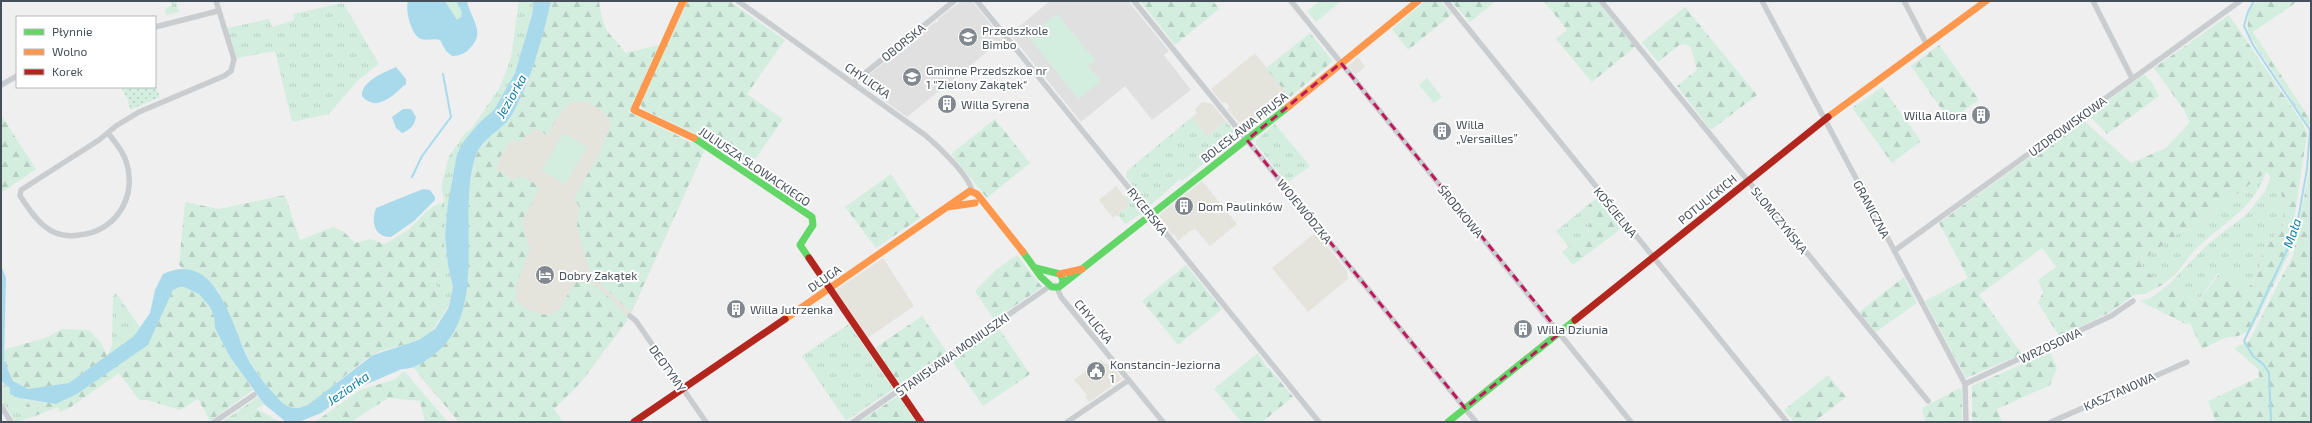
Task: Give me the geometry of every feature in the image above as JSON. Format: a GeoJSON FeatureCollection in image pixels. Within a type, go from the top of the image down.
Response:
{"type":"FeatureCollection","features":[{"type":"Feature","properties":{"kind":"street"},"geometry":{"type":"LineString","coordinates":[[108,133],[126,161],[128,169],[128,191],[122,208],[112,222],[93,233],[73,236],[63,235],[49,230],[35,217],[20,196],[21,190],[138,112],[224,76],[231,71],[234,59],[216,1]]}},
{"type":"Feature","properties":{"kind":"street","name":"JULIUSZA SŁOWACKIEGO"},"geometry":{"type":"LineString","coordinates":[[683,1],[634,110],[693,137],[716,151],[812,217],[813,225],[801,241],[800,246],[921,422]]}},
{"type":"Feature","properties":{"kind":"street","name":"CHYLICKA"},"geometry":{"type":"LineString","coordinates":[[738,1],[932,140],[969,183],[969,192],[976,192],[974,201],[987,208],[1041,276],[1054,285],[1061,297],[1163,422]]}},
{"type":"Feature","properties":{"kind":"street","name":"OBORSKA"},"geometry":{"type":"LineString","coordinates":[[852,83],[954,1]]}},
{"type":"Feature","properties":{"kind":"street","name":"RYCERSKA"},"geometry":{"type":"LineString","coordinates":[[977,1],[1319,422]]}},
{"type":"Feature","properties":{"kind":"street","name":"WOJEWÓDZKA"},"geometry":{"type":"LineString","coordinates":[[1134,1],[1476,422]]}},
{"type":"Feature","properties":{"kind":"street","name":"ŚRODKOWA"},"geometry":{"type":"LineString","coordinates":[[1291,1],[1560,332],[1630,422]]}},
{"type":"Feature","properties":{"kind":"street","name":"BOLESŁAWA PRUSA"},"geometry":{"type":"LineString","coordinates":[[1054,285],[1072,279],[1082,269],[1247,140],[1418,1]]}},
{"type":"Feature","properties":{"kind":"street","name":"KOŚCIELNA"},"geometry":{"type":"LineString","coordinates":[[1446,1],[1787,422]]}},
{"type":"Feature","properties":{"kind":"street","name":"SŁOMCZYŃSKA"},"geometry":{"type":"LineString","coordinates":[[1601,1],[1928,401]]}},
{"type":"Feature","properties":{"kind":"street","name":"GRANICZNA"},"geometry":{"type":"LineString","coordinates":[[1762,1],[1965,384],[1966,422]]}},
{"type":"Feature","properties":{"kind":"street"},"geometry":{"type":"LineString","coordinates":[[1904,1],[1926,43]]}},
{"type":"Feature","properties":{"kind":"street","name":"POTULICKICH"},"geometry":{"type":"LineString","coordinates":[[1448,422],[1825,119],[1926,43],[1986,1]]}},
{"type":"Feature","properties":{"kind":"street"},"geometry":{"type":"LineString","coordinates":[[2093,1],[2132,78]]}},
{"type":"Feature","properties":{"kind":"street","name":"UZDROWISKOWA"},"geometry":{"type":"LineString","coordinates":[[1894,251],[2240,1]]}},
{"type":"Feature","properties":{"kind":"street"},"geometry":{"type":"LineString","coordinates":[[156,27],[218,11]]}},
{"type":"Feature","properties":{"kind":"street"},"geometry":{"type":"LineString","coordinates":[[1,85],[16,77]]}},
{"type":"Feature","properties":{"kind":"street"},"geometry":{"type":"LineString","coordinates":[[969,192],[965,198],[974,201]]}},
{"type":"Feature","properties":{"kind":"street","name":"DŁUGA"},"geometry":{"type":"LineString","coordinates":[[634,422],[969,192]]}},
{"type":"Feature","properties":{"kind":"street","name":"DŁUGA"},"geometry":{"type":"LineString","coordinates":[[947,207],[974,201]]}},
{"type":"Feature","properties":{"kind":"street"},"geometry":{"type":"LineString","coordinates":[[1036,268],[1057,274],[1063,280],[1054,285],[1048,278],[1057,274]]}},
{"type":"Feature","properties":{"kind":"street","name":"BOLESŁAWA PRUSA"},"geometry":{"type":"LineString","coordinates":[[1057,274],[1082,269]]}},
{"type":"Feature","properties":{"kind":"street","name":"STANISŁAWA MONIUSZKI"},"geometry":{"type":"LineString","coordinates":[[853,422],[1054,285]]}},
{"type":"Feature","properties":{"kind":"street","name":"WRZOSOWA"},"geometry":{"type":"LineString","coordinates":[[1965,384],[2111,316],[2133,301]]}},
{"type":"Feature","properties":{"kind":"street","name":"DEOTYMY"},"geometry":{"type":"LineString","coordinates":[[630,316],[636,321],[706,422]]}},
{"type":"Feature","properties":{"kind":"street","name":"KASZTANOWA"},"geometry":{"type":"LineString","coordinates":[[2051,422],[2187,362]]}},
{"type":"Feature","properties":{"kind":"street"},"geometry":{"type":"LineString","coordinates":[[1067,422],[1129,380]]}},
{"type":"Feature","properties":{"kind":"street"},"geometry":{"type":"LineString","coordinates":[[214,422],[254,395]]}},
{"type":"Feature","properties":{"kind":"street"},"geometry":{"type":"LineString","coordinates":[[1,406],[11,422]]}},
{"type":"Feature","properties":{"kind":"highlighted area"},"geometry":{"type":"Polygon","coordinates":[[[1341,63],[1560,333],[1465,408],[1247,140],[1341,63]]]}},
{"type":"Feature","properties":{"kind":"shaded area","name":"Gminne Przedszkoe nr 1 \"Zielony Zakątek\""},"geometry":{"type":"Polygon","coordinates":[[[961,1],[972,1],[1003,39],[907,117],[862,84],[861,81],[934,23],[938,22],[938,19],[961,1]]]}},
{"type":"Feature","properties":{"kind":"shaded area"},"geometry":{"type":"Polygon","coordinates":[[[1050,1],[1128,1],[1169,51],[1164,55],[1191,90],[1152,120],[1125,86],[1081,122],[1010,34],[1050,1]]]}},
{"type":"Feature","properties":{"kind":"shaded area"},"geometry":{"type":"Polygon","coordinates":[[[1255,53],[1290,97],[1282,104],[1278,99],[1259,114],[1263,120],[1247,131],[1227,109],[1230,108],[1226,102],[1222,103],[1211,89],[1255,53]]]}},
{"type":"Feature","properties":{"kind":"shaded area"},"geometry":{"type":"Polygon","coordinates":[[[1358,57],[1365,67],[1356,75],[1348,66],[1358,57]]]}},
{"type":"Feature","properties":{"kind":"shaded area"},"geometry":{"type":"Polygon","coordinates":[[[562,84],[705,149],[629,318],[581,382],[541,422],[459,422],[419,375],[427,369],[500,157],[518,129],[562,84]]]}},
{"type":"Feature","properties":{"kind":"shaded area"},"geometry":{"type":"Polygon","coordinates":[[[1202,102],[1212,104],[1226,121],[1207,137],[1192,117],[1197,113],[1195,109],[1202,102]]]}},
{"type":"Feature","properties":{"kind":"shaded area"},"geometry":{"type":"Polygon","coordinates":[[[1202,181],[1237,224],[1210,246],[1195,229],[1190,231],[1178,241],[1174,234],[1172,235],[1160,219],[1160,214],[1202,181]]]}},
{"type":"Feature","properties":{"kind":"shaded area"},"geometry":{"type":"Polygon","coordinates":[[[1116,186],[1131,205],[1113,218],[1099,200],[1116,186]]]}},
{"type":"Feature","properties":{"kind":"shaded area"},"geometry":{"type":"Polygon","coordinates":[[[1316,232],[1347,271],[1348,279],[1308,312],[1272,268],[1316,232]]]}},
{"type":"Feature","properties":{"kind":"shaded area"},"geometry":{"type":"Polygon","coordinates":[[[883,258],[914,306],[868,338],[836,290],[883,258]]]}},
{"type":"Feature","properties":{"kind":"shaded area"},"geometry":{"type":"Polygon","coordinates":[[[1100,360],[1107,365],[1109,363],[1122,379],[1089,402],[1085,396],[1087,395],[1074,380],[1100,360]]]}},
{"type":"Feature","properties":{"kind":"green space"},"geometry":{"type":"Polygon","coordinates":[[[171,1],[176,1],[179,12],[166,15],[165,8],[172,6],[171,1]]]}},
{"type":"Feature","properties":{"kind":"green space"},"geometry":{"type":"Polygon","coordinates":[[[445,1],[456,1],[462,12],[460,19],[457,20],[445,1]]]}},
{"type":"Feature","properties":{"kind":"green space"},"geometry":{"type":"Polygon","coordinates":[[[519,1],[534,1],[532,15],[515,73],[494,110],[479,123],[452,178],[445,236],[448,265],[453,287],[451,301],[439,321],[435,283],[444,249],[444,199],[441,187],[449,156],[466,132],[472,128],[498,90],[504,77],[511,57],[519,1]]]}},
{"type":"Feature","properties":{"kind":"green space"},"geometry":{"type":"Polygon","coordinates":[[[551,1],[599,1],[607,31],[625,53],[659,45],[629,112],[705,149],[631,312],[590,274],[577,226],[579,206],[574,198],[599,154],[611,123],[608,117],[594,106],[585,102],[577,101],[565,107],[547,135],[534,128],[520,142],[512,139],[500,157],[496,169],[511,179],[524,177],[534,183],[538,188],[523,220],[530,249],[516,285],[516,301],[527,309],[537,313],[547,315],[553,314],[560,308],[572,287],[583,276],[608,296],[629,318],[581,382],[554,409],[563,422],[459,422],[413,367],[439,349],[455,328],[464,302],[468,275],[468,216],[470,187],[475,159],[482,145],[504,125],[513,113],[531,73],[551,1]]]}},
{"type":"Feature","properties":{"kind":"green space"},"geometry":{"type":"Polygon","coordinates":[[[687,1],[729,1],[785,40],[747,94],[783,119],[749,168],[709,140],[644,110],[640,104],[687,1]]]}},
{"type":"Feature","properties":{"kind":"green space"},"geometry":{"type":"Polygon","coordinates":[[[1140,1],[1213,1],[1219,9],[1175,45],[1140,1]]]}},
{"type":"Feature","properties":{"kind":"green space"},"geometry":{"type":"Polygon","coordinates":[[[1320,1],[1340,2],[1316,22],[1307,11],[1320,1]]]}},
{"type":"Feature","properties":{"kind":"green space"},"geometry":{"type":"Polygon","coordinates":[[[1425,1],[1440,1],[1452,14],[1408,50],[1392,29],[1425,1]]]}},
{"type":"Feature","properties":{"kind":"green space"},"geometry":{"type":"Polygon","coordinates":[[[1451,1],[1496,1],[1470,22],[1451,1]]]}},
{"type":"Feature","properties":{"kind":"green space"},"geometry":{"type":"Polygon","coordinates":[[[1544,1],[1597,1],[1635,47],[1592,82],[1556,39],[1567,30],[1544,1]]]}},
{"type":"Feature","properties":{"kind":"green space"},"geometry":{"type":"Polygon","coordinates":[[[2259,1],[2298,1],[2253,32],[2311,121],[2311,125],[2308,125],[2249,35],[2248,16],[2252,8],[2259,1]]]}},
{"type":"Feature","properties":{"kind":"green space"},"geometry":{"type":"Polygon","coordinates":[[[343,3],[379,64],[358,80],[329,114],[292,122],[275,51],[237,58],[227,28],[269,19],[272,27],[294,20],[293,14],[343,3]]]}},
{"type":"Feature","properties":{"kind":"green space"},"geometry":{"type":"Polygon","coordinates":[[[1685,7],[1757,95],[1711,130],[1677,86],[1697,70],[1691,48],[1686,44],[1679,45],[1658,62],[1642,42],[1685,7]]]}},
{"type":"Feature","properties":{"kind":"green space"},"geometry":{"type":"Polygon","coordinates":[[[1057,14],[1095,60],[1088,66],[1101,81],[1078,99],[1029,37],[1057,14]]]}},
{"type":"Feature","properties":{"kind":"green space"},"geometry":{"type":"Polygon","coordinates":[[[2229,15],[2302,122],[2307,133],[2289,254],[2251,330],[2238,336],[2224,338],[2202,349],[2190,323],[2186,324],[2140,301],[2151,298],[2169,284],[2197,302],[2224,268],[2247,291],[2260,269],[2262,252],[2284,224],[2281,186],[2266,172],[2188,231],[2185,228],[2139,263],[2162,285],[2145,294],[2134,295],[2110,312],[2060,337],[2038,303],[2043,292],[2038,280],[2056,267],[2042,248],[1979,295],[2022,354],[1966,378],[1925,301],[1968,278],[1939,223],[2082,119],[2131,163],[2166,148],[2190,122],[2184,110],[2154,68],[2229,15]]]}},
{"type":"Feature","properties":{"kind":"green space"},"geometry":{"type":"Polygon","coordinates":[[[1310,33],[1333,61],[1290,97],[1266,68],[1310,33]]]}},
{"type":"Feature","properties":{"kind":"green space"},"geometry":{"type":"Polygon","coordinates":[[[1939,45],[1979,100],[1950,121],[1911,66],[1939,45]]]}},
{"type":"Feature","properties":{"kind":"green space"},"geometry":{"type":"Polygon","coordinates":[[[2144,74],[2153,84],[2159,96],[2107,134],[2089,115],[2144,74]]]}},
{"type":"Feature","properties":{"kind":"green space"},"geometry":{"type":"Polygon","coordinates":[[[1427,78],[1442,97],[1434,103],[1419,85],[1427,78]]]}},
{"type":"Feature","properties":{"kind":"green space"},"geometry":{"type":"Polygon","coordinates":[[[156,87],[160,97],[130,110],[128,100],[122,89],[156,87]]]}},
{"type":"Feature","properties":{"kind":"green space"},"geometry":{"type":"Polygon","coordinates":[[[1882,87],[1921,141],[1892,163],[1852,108],[1882,87]]]}},
{"type":"Feature","properties":{"kind":"green space"},"geometry":{"type":"Polygon","coordinates":[[[1,115],[36,169],[1,193],[1,115]]]}},
{"type":"Feature","properties":{"kind":"green space"},"geometry":{"type":"Polygon","coordinates":[[[1192,117],[1207,137],[1226,121],[1235,132],[1235,136],[1225,145],[1226,140],[1224,139],[1223,143],[1211,152],[1212,154],[1209,159],[1182,181],[1180,179],[1151,205],[1148,204],[1126,177],[1127,171],[1192,117]]]}},
{"type":"Feature","properties":{"kind":"green space"},"geometry":{"type":"Polygon","coordinates":[[[995,119],[1030,163],[987,198],[951,154],[995,119]]]}},
{"type":"Feature","properties":{"kind":"green space"},"geometry":{"type":"Polygon","coordinates":[[[1275,124],[1310,166],[1287,183],[1256,144],[1256,140],[1275,124]]]}},
{"type":"Feature","properties":{"kind":"green space"},"geometry":{"type":"Polygon","coordinates":[[[563,133],[587,147],[565,184],[542,171],[563,133]]]}},
{"type":"Feature","properties":{"kind":"green space"},"geometry":{"type":"Polygon","coordinates":[[[2311,161],[2311,422],[2216,422],[2208,401],[2259,377],[2258,369],[2234,348],[2249,341],[2293,255],[2311,161]]]}},
{"type":"Feature","properties":{"kind":"green space"},"geometry":{"type":"Polygon","coordinates":[[[2266,172],[2254,196],[2246,206],[2195,250],[2178,271],[2162,285],[2139,263],[2185,228],[2188,231],[2266,172]]]}},
{"type":"Feature","properties":{"kind":"green space"},"geometry":{"type":"Polygon","coordinates":[[[891,174],[920,218],[876,248],[845,207],[891,174]]]}},
{"type":"Feature","properties":{"kind":"green space"},"geometry":{"type":"Polygon","coordinates":[[[2271,176],[2281,185],[2284,224],[2262,252],[2260,269],[2247,291],[2218,273],[2197,302],[2169,284],[2208,244],[2246,215],[2265,191],[2271,176]]]}},
{"type":"Feature","properties":{"kind":"green space"},"geometry":{"type":"Polygon","coordinates":[[[1129,194],[1142,213],[1125,224],[1118,215],[1130,205],[1125,197],[1129,194]]]}},
{"type":"Feature","properties":{"kind":"green space"},"geometry":{"type":"Polygon","coordinates":[[[285,195],[300,240],[333,227],[344,232],[355,243],[371,239],[384,244],[409,229],[434,206],[444,202],[444,249],[435,283],[441,295],[442,301],[436,326],[430,334],[421,339],[412,343],[380,351],[371,356],[308,406],[295,408],[284,405],[271,391],[251,364],[218,290],[193,271],[184,269],[179,265],[185,202],[219,209],[285,195]]]}},
{"type":"Feature","properties":{"kind":"green space"},"geometry":{"type":"Polygon","coordinates":[[[1599,196],[1623,227],[1573,265],[1562,252],[1588,232],[1592,211],[1588,205],[1599,196]]]}},
{"type":"Feature","properties":{"kind":"green space"},"geometry":{"type":"Polygon","coordinates":[[[1588,205],[1592,211],[1588,232],[1569,247],[1556,231],[1588,205]]]}},
{"type":"Feature","properties":{"kind":"green space"},"geometry":{"type":"Polygon","coordinates":[[[1017,255],[1042,287],[994,320],[975,291],[998,268],[1017,255]]]}},
{"type":"Feature","properties":{"kind":"green space"},"geometry":{"type":"Polygon","coordinates":[[[1186,265],[1222,309],[1178,345],[1142,301],[1186,265]]]}},
{"type":"Feature","properties":{"kind":"green space"},"geometry":{"type":"Polygon","coordinates":[[[1904,277],[1917,303],[1876,332],[1859,312],[1904,277]]]}},
{"type":"Feature","properties":{"kind":"green space"},"geometry":{"type":"Polygon","coordinates":[[[182,286],[199,294],[210,307],[214,316],[215,328],[230,357],[253,390],[210,421],[198,399],[180,410],[147,400],[139,400],[119,373],[68,409],[60,412],[58,407],[30,418],[26,407],[29,400],[56,404],[77,394],[148,345],[173,290],[182,286]]]}},
{"type":"Feature","properties":{"kind":"green space"},"geometry":{"type":"Polygon","coordinates":[[[116,293],[140,327],[134,336],[107,356],[112,346],[113,296],[116,293]]]}},
{"type":"Feature","properties":{"kind":"green space"},"geometry":{"type":"Polygon","coordinates":[[[922,316],[947,352],[900,384],[875,348],[922,316]]]}},
{"type":"Feature","properties":{"kind":"green space"},"geometry":{"type":"Polygon","coordinates":[[[849,324],[893,389],[846,421],[802,356],[849,324]]]}},
{"type":"Feature","properties":{"kind":"green space"},"geometry":{"type":"Polygon","coordinates":[[[998,327],[1030,374],[983,406],[951,359],[998,327]]]}},
{"type":"Feature","properties":{"kind":"green space"},"geometry":{"type":"Polygon","coordinates":[[[62,329],[89,330],[101,343],[107,356],[69,383],[28,390],[13,381],[4,361],[3,350],[48,337],[62,329]]]}},
{"type":"Feature","properties":{"kind":"green space"},"geometry":{"type":"Polygon","coordinates":[[[2050,352],[2057,368],[2050,385],[1997,409],[2002,422],[1972,422],[1972,386],[2050,352]]]}},
{"type":"Feature","properties":{"kind":"green space"},"geometry":{"type":"Polygon","coordinates":[[[1258,353],[1267,368],[1269,368],[1293,397],[1262,422],[1241,422],[1214,389],[1258,353]]]}},
{"type":"Feature","properties":{"kind":"green space"},"geometry":{"type":"Polygon","coordinates":[[[404,371],[448,422],[425,422],[420,401],[388,398],[351,422],[315,422],[360,390],[396,379],[404,371]]]}},
{"type":"Feature","properties":{"kind":"green space"},"geometry":{"type":"Polygon","coordinates":[[[1828,375],[1846,397],[1814,422],[1794,422],[1784,410],[1828,375]]]}},
{"type":"Feature","properties":{"kind":"green space"},"geometry":{"type":"Polygon","coordinates":[[[3,383],[18,396],[29,400],[26,407],[30,418],[15,422],[1,400],[3,383]]]}},
{"type":"Feature","properties":{"kind":"green space"},"geometry":{"type":"Polygon","coordinates":[[[1960,388],[1962,391],[1962,422],[1925,422],[1922,408],[1960,388]]]}},
{"type":"Feature","properties":{"kind":"green space"},"geometry":{"type":"Polygon","coordinates":[[[898,396],[916,422],[859,422],[898,396]]]}},
{"type":"Feature","properties":{"kind":"green space"},"geometry":{"type":"Polygon","coordinates":[[[258,397],[264,404],[237,422],[222,422],[258,397]]]}},
{"type":"Feature","properties":{"kind":"green space"},"geometry":{"type":"Polygon","coordinates":[[[257,409],[280,422],[237,422],[257,409]]]}},
{"type":"Feature","properties":{"kind":"water"},"geometry":{"type":"Polygon","coordinates":[[[408,1],[445,1],[457,20],[461,17],[462,12],[456,1],[467,1],[476,24],[477,35],[475,41],[465,52],[460,55],[452,56],[446,51],[440,40],[426,40],[417,37],[408,16],[408,1]]]}},
{"type":"Feature","properties":{"kind":"water","name":"Jeziorka"},"geometry":{"type":"Polygon","coordinates":[[[534,1],[551,1],[531,73],[513,113],[504,125],[487,139],[478,151],[475,158],[470,182],[467,291],[461,316],[450,338],[429,359],[414,367],[402,369],[353,390],[321,413],[299,422],[286,422],[264,404],[230,357],[215,328],[214,316],[210,307],[199,294],[182,286],[173,290],[148,345],[77,394],[56,404],[19,398],[10,394],[10,388],[1,381],[1,265],[6,278],[4,361],[13,381],[28,389],[69,383],[134,336],[150,313],[155,290],[163,274],[182,269],[198,272],[210,282],[221,297],[230,314],[251,364],[266,385],[280,400],[287,406],[293,408],[308,405],[373,355],[419,340],[435,329],[449,307],[453,287],[448,265],[445,236],[448,203],[457,154],[464,141],[479,123],[494,110],[515,73],[532,15],[534,1]]]}},
{"type":"Feature","properties":{"kind":"water"},"geometry":{"type":"Polygon","coordinates":[[[396,67],[406,79],[406,84],[396,93],[379,103],[368,101],[362,96],[365,86],[369,82],[380,74],[396,67]]]}},
{"type":"Feature","properties":{"kind":"water"},"geometry":{"type":"Polygon","coordinates":[[[403,109],[411,109],[416,117],[411,127],[402,133],[396,128],[392,117],[403,109]]]}},
{"type":"Feature","properties":{"kind":"water"},"geometry":{"type":"Polygon","coordinates":[[[423,189],[430,190],[435,197],[435,200],[414,221],[391,237],[377,232],[374,223],[376,208],[423,189]]]}},
{"type":"Feature","properties":{"kind":"waterway","name":"Mała"},"geometry":{"type":"LineString","coordinates":[[2254,1],[2248,12],[2244,26],[2253,45],[2310,130],[2307,169],[2296,231],[2244,341],[2253,356],[2264,365],[2269,373],[2271,422]]}},
{"type":"Feature","properties":{"kind":"waterway"},"geometry":{"type":"LineString","coordinates":[[412,177],[422,156],[451,117],[443,74]]}},
{"type":"Feature","properties":{"kind":"traffic: fast"},"geometry":{"type":"LineString","coordinates":[[1023,252],[1041,277],[1052,287],[1059,287],[1288,107]]}},
{"type":"Feature","properties":{"kind":"traffic: fast"},"geometry":{"type":"LineString","coordinates":[[694,138],[812,217],[813,225],[800,245],[809,258]]}},
{"type":"Feature","properties":{"kind":"traffic: fast"},"geometry":{"type":"LineString","coordinates":[[1036,268],[1060,274],[1063,280],[1062,284]]}},
{"type":"Feature","properties":{"kind":"traffic: fast"},"geometry":{"type":"LineString","coordinates":[[1448,422],[1575,320]]}},
{"type":"Feature","properties":{"kind":"traffic: slow"},"geometry":{"type":"LineString","coordinates":[[683,1],[634,110],[694,138]]}},
{"type":"Feature","properties":{"kind":"traffic: slow"},"geometry":{"type":"LineString","coordinates":[[1288,107],[1418,1]]}},
{"type":"Feature","properties":{"kind":"traffic: slow"},"geometry":{"type":"LineString","coordinates":[[1828,117],[1986,1]]}},
{"type":"Feature","properties":{"kind":"traffic: slow"},"geometry":{"type":"LineString","coordinates":[[785,319],[970,191],[977,194],[1023,252]]}},
{"type":"Feature","properties":{"kind":"traffic: slow"},"geometry":{"type":"LineString","coordinates":[[947,207],[975,203]]}},
{"type":"Feature","properties":{"kind":"traffic: slow"},"geometry":{"type":"LineString","coordinates":[[1060,274],[1082,269]]}},
{"type":"Feature","properties":{"kind":"traffic: jam"},"geometry":{"type":"LineString","coordinates":[[1575,320],[1828,117]]}},
{"type":"Feature","properties":{"kind":"traffic: jam"},"geometry":{"type":"LineString","coordinates":[[809,258],[921,422]]}},
{"type":"Feature","properties":{"kind":"traffic: jam"},"geometry":{"type":"LineString","coordinates":[[634,422],[785,319]]}},
{"type":"Feature","properties":{"kind":"place","name":"Przedszkole Bimbo"},"geometry":{"type":"Point","coordinates":[968,37]}},
{"type":"Feature","properties":{"kind":"place","name":"Gminne Przedszkoe nr 1 \"Zielony Zakątek\""},"geometry":{"type":"Point","coordinates":[912,77]}},
{"type":"Feature","properties":{"kind":"place","name":"Willa Syrena"},"geometry":{"type":"Point","coordinates":[947,104]}},
{"type":"Feature","properties":{"kind":"place","name":"Willa Allora"},"geometry":{"type":"Point","coordinates":[1981,115]}},
{"type":"Feature","properties":{"kind":"place","name":"Willa „Versailles”"},"geometry":{"type":"Point","coordinates":[1442,131]}},
{"type":"Feature","properties":{"kind":"place","name":"Dom Paulinków"},"geometry":{"type":"Point","coordinates":[1184,206]}},
{"type":"Feature","properties":{"kind":"place","name":"Dobry Zakątek"},"geometry":{"type":"Point","coordinates":[545,275]}},
{"type":"Feature","properties":{"kind":"place","name":"Willa Jutrzenka"},"geometry":{"type":"Point","coordinates":[736,309]}},
{"type":"Feature","properties":{"kind":"place","name":"Willa Dziunia"},"geometry":{"type":"Point","coordinates":[1523,329]}},
{"type":"Feature","properties":{"kind":"place","name":"Konstancin-Jeziorna 1"},"geometry":{"type":"Point","coordinates":[1096,371]}}]}
